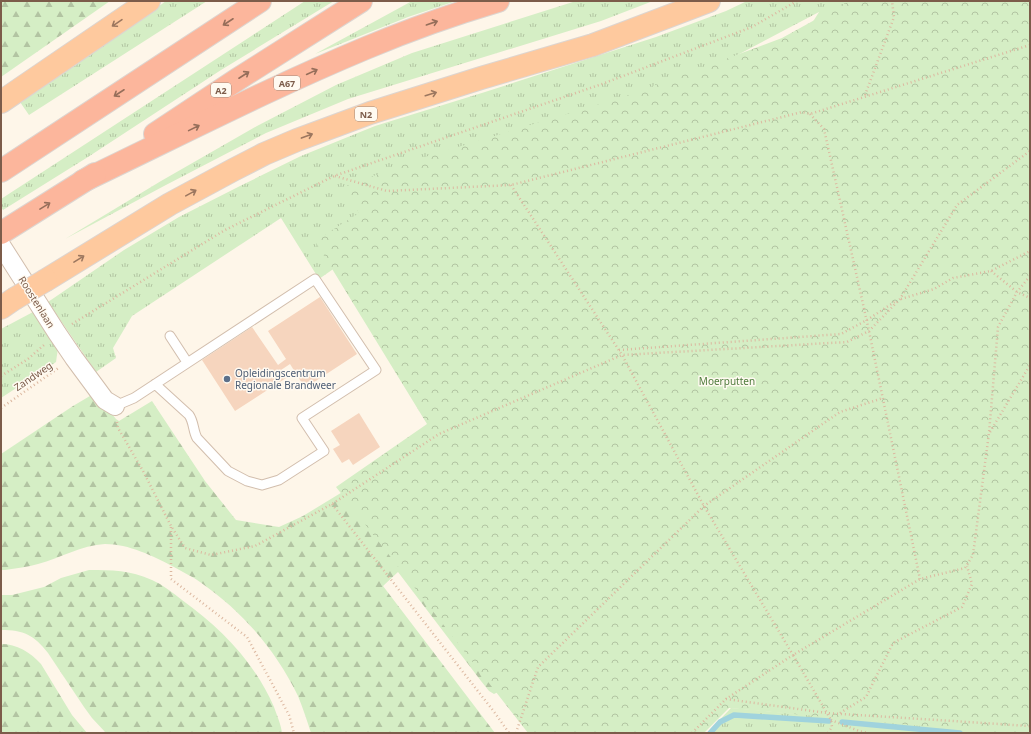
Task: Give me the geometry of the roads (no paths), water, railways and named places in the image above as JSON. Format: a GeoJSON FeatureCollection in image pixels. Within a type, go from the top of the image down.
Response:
{"type":"FeatureCollection","features":[{"type":"Feature","properties":{"kind":"highway"},"geometry":{"type":"LineString","coordinates":[[1,102],[149,1]]}},
{"type":"Feature","properties":{"kind":"highway"},"geometry":{"type":"LineString","coordinates":[[1,170],[260,1]]}},
{"type":"Feature","properties":{"kind":"highway","name":"A2"},"geometry":{"type":"LineString","coordinates":[[6,230],[361,1]]}},
{"type":"Feature","properties":{"kind":"highway","name":"A67"},"geometry":{"type":"LineString","coordinates":[[83,181],[367,47],[407,31],[498,1]]}},
{"type":"Feature","properties":{"kind":"highway","name":"N2"},"geometry":{"type":"LineString","coordinates":[[8,304],[170,204],[251,161],[297,140],[370,113],[593,45],[709,1]]}},
{"type":"Feature","properties":{"kind":"street","name":"Roostenlaan"},"geometry":{"type":"LineString","coordinates":[[1,245],[57,334],[105,400],[115,406]]}},
{"type":"Feature","properties":{"kind":"lane"},"geometry":{"type":"LineString","coordinates":[[115,406],[134,398],[187,362],[315,279],[376,370],[302,418],[324,451],[279,480],[262,485],[247,481],[228,472],[197,438],[192,419],[189,415],[155,384]]}},
{"type":"Feature","properties":{"kind":"lane"},"geometry":{"type":"LineString","coordinates":[[170,336],[187,362]]}},
{"type":"Feature","properties":{"kind":"waterway"},"geometry":{"type":"LineString","coordinates":[[710,733],[720,722],[734,715],[829,721]]}},
{"type":"Feature","properties":{"kind":"waterway"},"geometry":{"type":"LineString","coordinates":[[842,722],[960,733]]}},
{"type":"Feature","properties":{"kind":"place","name":"Opleidingscentrum Regionale Brandweer"},"geometry":{"type":"Point","coordinates":[227,379]}},
{"type":"Feature","properties":{"kind":"park label","name":"Moerputten"},"geometry":{"type":"Point","coordinates":[727,381]}}]}
